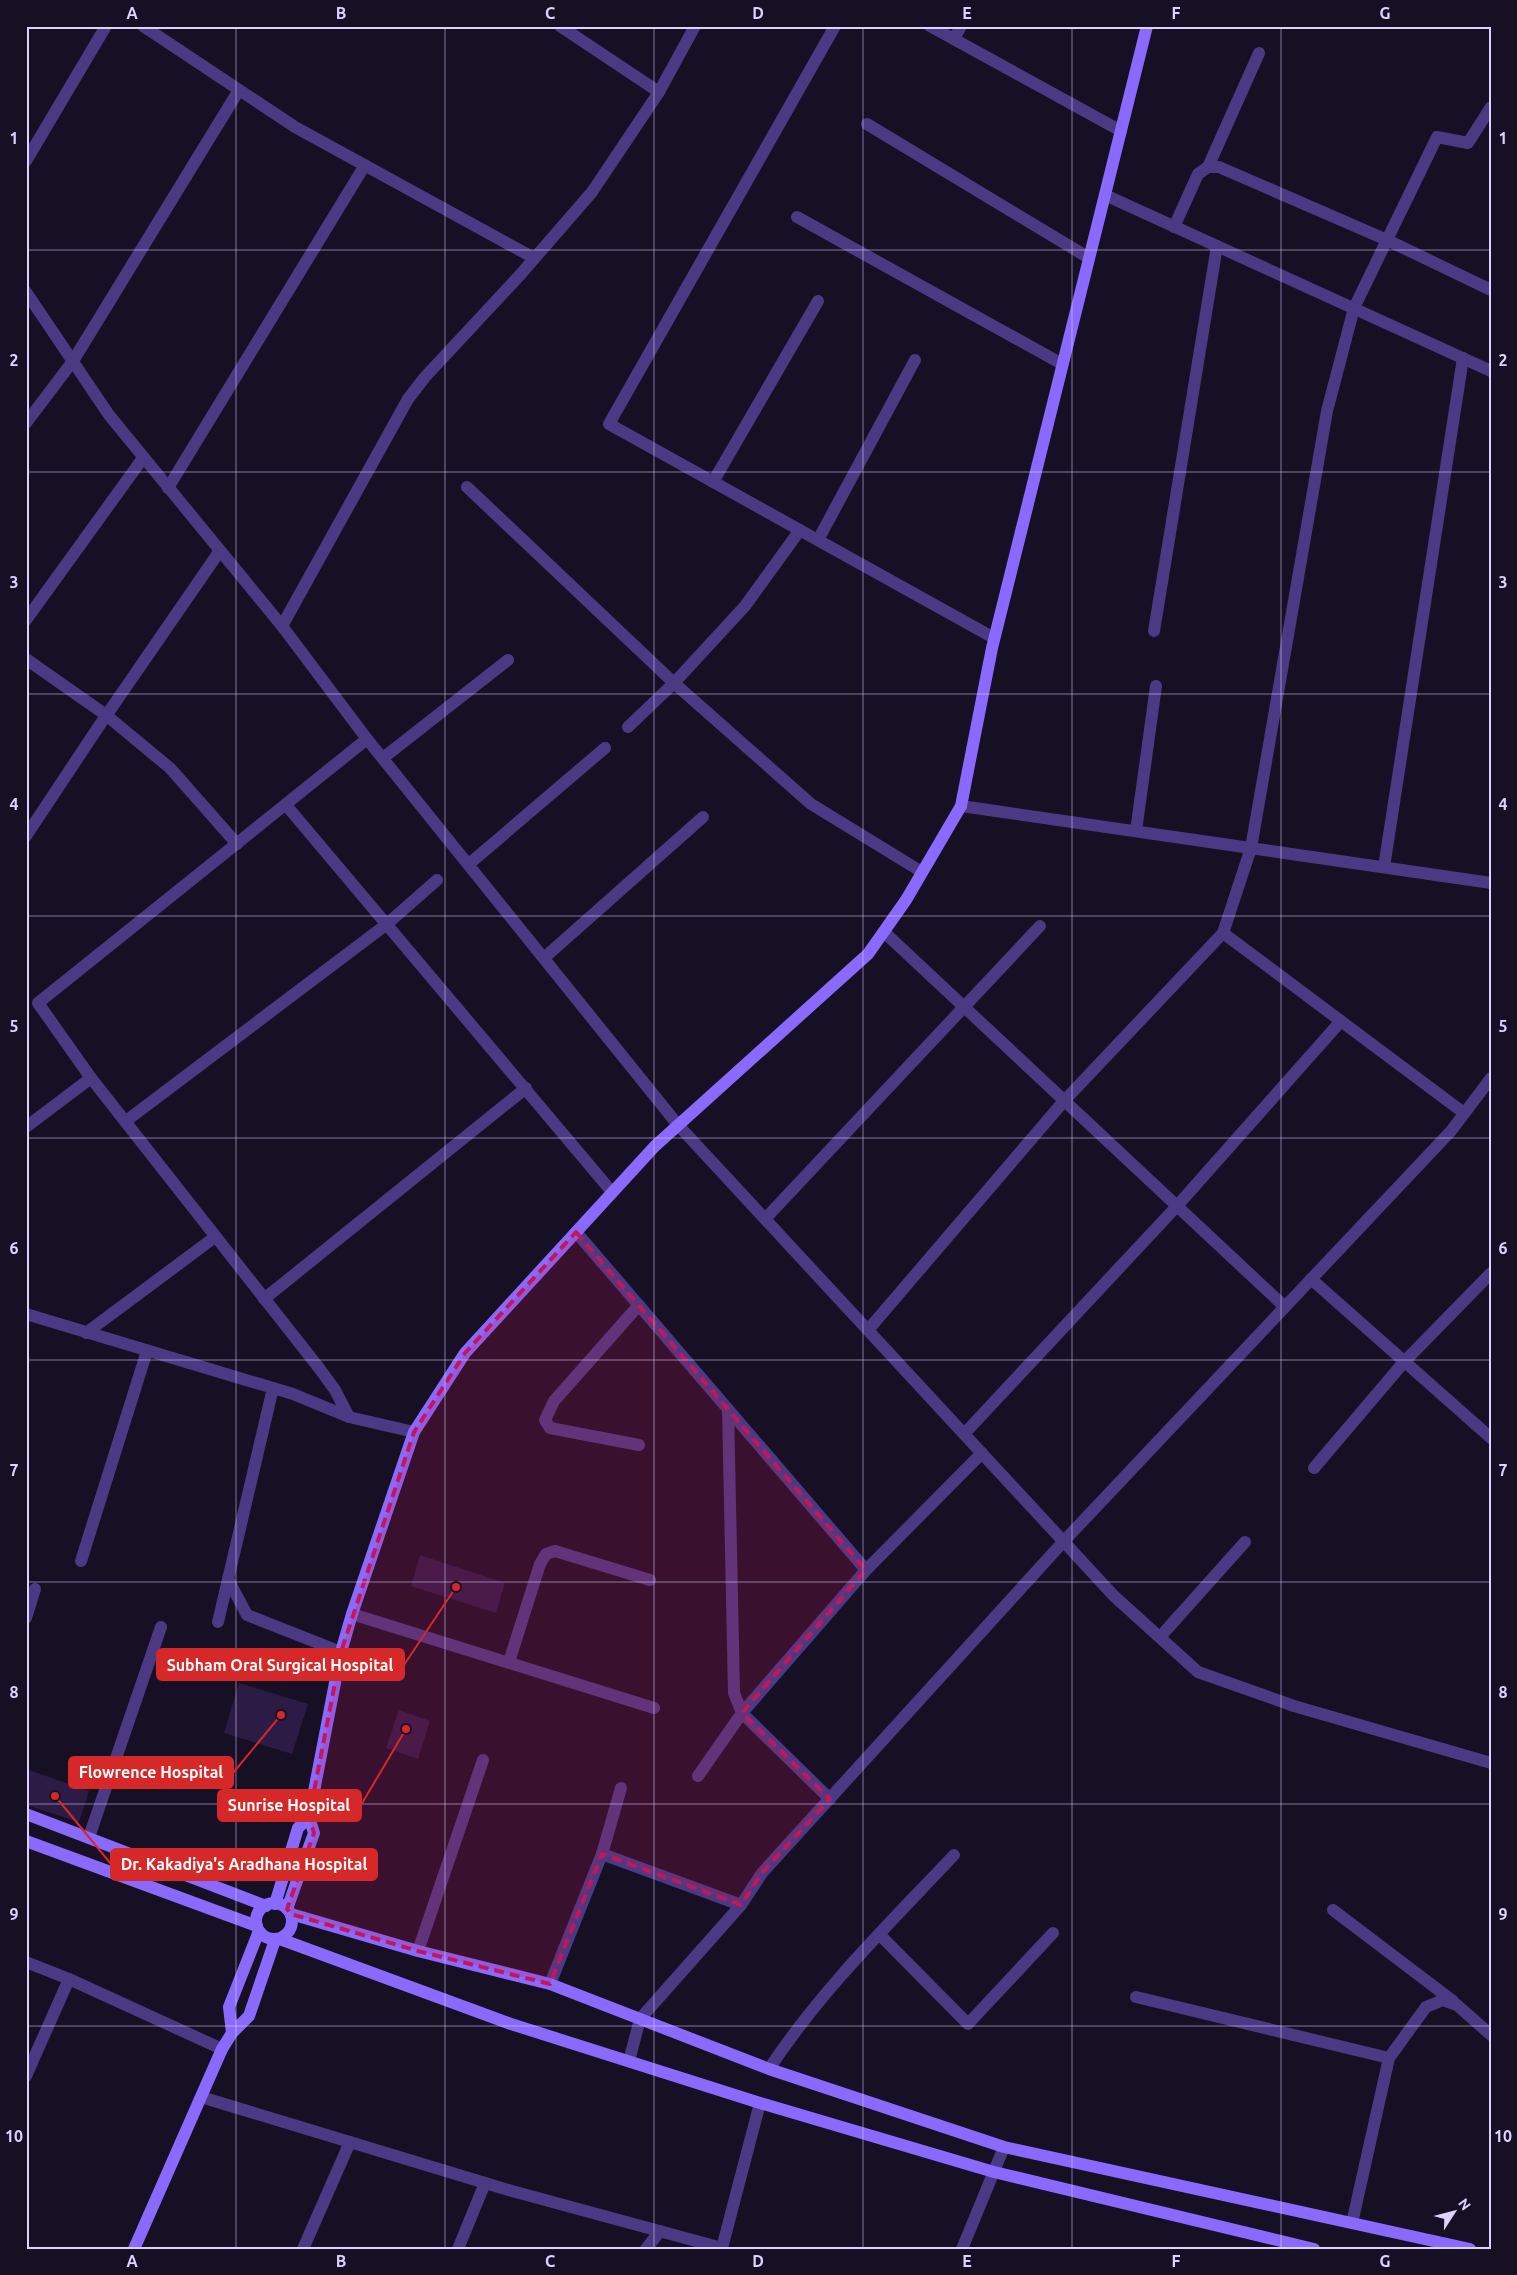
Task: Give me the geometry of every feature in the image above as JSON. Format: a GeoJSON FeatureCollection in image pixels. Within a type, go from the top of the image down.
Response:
{"type":"FeatureCollection","features":[{"type":"Feature","properties":{"kind":"street"},"geometry":{"type":"LineString","coordinates":[[26,161],[106,26]]}},
{"type":"Feature","properties":{"kind":"street"},"geometry":{"type":"LineString","coordinates":[[144,26],[295,127],[534,258]]}},
{"type":"Feature","properties":{"kind":"street"},"geometry":{"type":"LineString","coordinates":[[560,26],[659,92]]}},
{"type":"Feature","properties":{"kind":"street"},"geometry":{"type":"LineString","coordinates":[[282,626],[408,399],[425,377],[592,192],[659,92],[695,26]]}},
{"type":"Feature","properties":{"kind":"street"},"geometry":{"type":"LineString","coordinates":[[835,26],[609,424],[994,638]]}},
{"type":"Feature","properties":{"kind":"street"},"geometry":{"type":"LineString","coordinates":[[930,26],[1121,131]]}},
{"type":"Feature","properties":{"kind":"street"},"geometry":{"type":"LineString","coordinates":[[954,39],[961,26]]}},
{"type":"Feature","properties":{"kind":"street"},"geometry":{"type":"LineString","coordinates":[[134,2249],[222,2049],[232,2033],[249,2016],[278,1939],[286,1936],[292,1926],[289,1911],[314,1833],[309,1817],[342,1652],[352,1614],[414,1432],[465,1353],[654,1146],[868,954],[922,872],[961,806],[994,638],[1147,26]]}},
{"type":"Feature","properties":{"kind":"street"},"geometry":{"type":"LineString","coordinates":[[1174,227],[1198,174],[1208,167],[1260,53]]}},
{"type":"Feature","properties":{"kind":"street"},"geometry":{"type":"LineString","coordinates":[[26,423],[73,361],[239,90]]}},
{"type":"Feature","properties":{"kind":"street"},"geometry":{"type":"LineString","coordinates":[[868,1330],[1064,1101],[1223,933],[1251,848],[1327,411],[1354,308],[1437,137],[1468,143],[1491,107]]}},
{"type":"Feature","properties":{"kind":"street"},"geometry":{"type":"LineString","coordinates":[[867,124],[1089,258]]}},
{"type":"Feature","properties":{"kind":"street"},"geometry":{"type":"LineString","coordinates":[[168,488],[365,165]]}},
{"type":"Feature","properties":{"kind":"street"},"geometry":{"type":"LineString","coordinates":[[1208,167],[1219,167],[1387,240],[1491,290]]}},
{"type":"Feature","properties":{"kind":"street"},"geometry":{"type":"LineString","coordinates":[[1105,195],[1491,370]]}},
{"type":"Feature","properties":{"kind":"street"},"geometry":{"type":"LineString","coordinates":[[797,217],[1062,364]]}},
{"type":"Feature","properties":{"kind":"street"},"geometry":{"type":"LineString","coordinates":[[1154,631],[1217,246]]}},
{"type":"Feature","properties":{"kind":"street"},"geometry":{"type":"LineString","coordinates":[[26,292],[109,415],[219,552],[282,626],[367,739],[678,1125],[1114,1596],[1198,1672],[1294,1706],[1491,1763]]}},
{"type":"Feature","properties":{"kind":"street"},"geometry":{"type":"LineString","coordinates":[[714,482],[818,301]]}},
{"type":"Feature","properties":{"kind":"street"},"geometry":{"type":"LineString","coordinates":[[1384,867],[1463,358]]}},
{"type":"Feature","properties":{"kind":"street"},"geometry":{"type":"LineString","coordinates":[[818,540],[915,360]]}},
{"type":"Feature","properties":{"kind":"street"},"geometry":{"type":"LineString","coordinates":[[26,620],[144,458]]}},
{"type":"Feature","properties":{"kind":"street"},"geometry":{"type":"LineString","coordinates":[[467,487],[674,683],[811,804],[922,872]]}},
{"type":"Feature","properties":{"kind":"street"},"geometry":{"type":"LineString","coordinates":[[628,727],[674,683],[744,606],[800,530]]}},
{"type":"Feature","properties":{"kind":"street"},"geometry":{"type":"LineString","coordinates":[[26,836],[106,715],[219,552]]}},
{"type":"Feature","properties":{"kind":"street"},"geometry":{"type":"LineString","coordinates":[[26,659],[106,715],[170,768],[237,844]]}},
{"type":"Feature","properties":{"kind":"street"},"geometry":{"type":"LineString","coordinates":[[384,758],[508,660]]}},
{"type":"Feature","properties":{"kind":"street"},"geometry":{"type":"LineString","coordinates":[[1136,831],[1156,686]]}},
{"type":"Feature","properties":{"kind":"street"},"geometry":{"type":"LineString","coordinates":[[349,1417],[335,1390],[319,1368],[91,1078],[38,1004],[367,739]]}},
{"type":"Feature","properties":{"kind":"street"},"geometry":{"type":"LineString","coordinates":[[469,864],[605,748]]}},
{"type":"Feature","properties":{"kind":"street"},"geometry":{"type":"LineString","coordinates":[[286,805],[612,1192]]}},
{"type":"Feature","properties":{"kind":"street"},"geometry":{"type":"LineString","coordinates":[[961,806],[1491,883]]}},
{"type":"Feature","properties":{"kind":"street"},"geometry":{"type":"LineString","coordinates":[[544,958],[703,817]]}},
{"type":"Feature","properties":{"kind":"street"},"geometry":{"type":"LineString","coordinates":[[126,1121],[387,924],[437,880]]}},
{"type":"Feature","properties":{"kind":"street"},"geometry":{"type":"LineString","coordinates":[[765,1219],[1040,926]]}},
{"type":"Feature","properties":{"kind":"street"},"geometry":{"type":"LineString","coordinates":[[884,932],[1285,1307]]}},
{"type":"Feature","properties":{"kind":"street"},"geometry":{"type":"LineString","coordinates":[[1223,933],[1464,1113]]}},
{"type":"Feature","properties":{"kind":"street"},"geometry":{"type":"LineString","coordinates":[[964,1434],[1177,1206],[1341,1021]]}},
{"type":"Feature","properties":{"kind":"street"},"geometry":{"type":"LineString","coordinates":[[26,1126],[91,1078]]}},
{"type":"Feature","properties":{"kind":"street"},"geometry":{"type":"LineString","coordinates":[[629,2061],[640,2018],[741,1905],[762,1874],[1064,1541],[1451,1131],[1491,1078]]}},
{"type":"Feature","properties":{"kind":"street"},"geometry":{"type":"LineString","coordinates":[[264,1299],[526,1088]]}},
{"type":"Feature","properties":{"kind":"street"},"geometry":{"type":"LineString","coordinates":[[576,1232],[866,1570]]}},
{"type":"Feature","properties":{"kind":"street"},"geometry":{"type":"LineString","coordinates":[[86,1332],[215,1238]]}},
{"type":"Feature","properties":{"kind":"street"},"geometry":{"type":"LineString","coordinates":[[1314,1468],[1404,1362],[1491,1273]]}},
{"type":"Feature","properties":{"kind":"street"},"geometry":{"type":"LineString","coordinates":[[1311,1279],[1490,1436]]}},
{"type":"Feature","properties":{"kind":"street"},"geometry":{"type":"LineString","coordinates":[[639,1306],[554,1401],[545,1420],[550,1428],[639,1445]]}},
{"type":"Feature","properties":{"kind":"street"},"geometry":{"type":"LineString","coordinates":[[26,1314],[273,1388],[349,1417],[414,1432]]}},
{"type":"Feature","properties":{"kind":"street"},"geometry":{"type":"LineString","coordinates":[[81,1561],[147,1351]]}},
{"type":"Feature","properties":{"kind":"street"},"geometry":{"type":"LineString","coordinates":[[218,1622],[273,1388]]}},
{"type":"Feature","properties":{"kind":"street"},"geometry":{"type":"LineString","coordinates":[[728,1409],[734,1693],[742,1713],[830,1798]]}},
{"type":"Feature","properties":{"kind":"street"},"geometry":{"type":"LineString","coordinates":[[698,1776],[742,1713],[866,1570],[982,1453]]}},
{"type":"Feature","properties":{"kind":"street"},"geometry":{"type":"LineString","coordinates":[[1160,1638],[1245,1542]]}},
{"type":"Feature","properties":{"kind":"street"},"geometry":{"type":"LineString","coordinates":[[508,1662],[540,1564],[546,1554],[555,1551],[650,1580]]}},
{"type":"Feature","properties":{"kind":"street"},"geometry":{"type":"LineString","coordinates":[[228,1579],[247,1615],[342,1652]]}},
{"type":"Feature","properties":{"kind":"street"},"geometry":{"type":"LineString","coordinates":[[26,1618],[35,1589]]}},
{"type":"Feature","properties":{"kind":"street"},"geometry":{"type":"LineString","coordinates":[[352,1614],[654,1708]]}},
{"type":"Feature","properties":{"kind":"street"},"geometry":{"type":"LineString","coordinates":[[89,1838],[161,1627]]}},
{"type":"Feature","properties":{"kind":"street"},"geometry":{"type":"LineString","coordinates":[[418,1951],[483,1760]]}},
{"type":"Feature","properties":{"kind":"street"},"geometry":{"type":"LineString","coordinates":[[550,1984],[602,1854],[621,1788]]}},
{"type":"Feature","properties":{"kind":"street"},"geometry":{"type":"LineString","coordinates":[[26,1814],[270,1905],[418,1951],[550,1984],[769,2069],[1004,2147],[1470,2249]]}},
{"type":"Feature","properties":{"kind":"street"},"geometry":{"type":"LineString","coordinates":[[232,2033],[228,2007],[258,1929],[258,1915],[270,1905],[298,1828],[309,1817]]}},
{"type":"Feature","properties":{"kind":"street"},"geometry":{"type":"LineString","coordinates":[[26,1841],[258,1929],[269,1939],[278,1939],[511,2024],[760,2103],[994,2172],[1314,2249]]}},
{"type":"Feature","properties":{"kind":"street"},"geometry":{"type":"LineString","coordinates":[[602,1854],[741,1905]]}},
{"type":"Feature","properties":{"kind":"street"},"geometry":{"type":"LineString","coordinates":[[769,2069],[806,2017],[879,1934],[954,1856]]}},
{"type":"Feature","properties":{"kind":"street"},"geometry":{"type":"LineString","coordinates":[[1333,1910],[1457,2005],[1491,2035]]}},
{"type":"Feature","properties":{"kind":"street"},"geometry":{"type":"LineString","coordinates":[[879,1934],[968,2024],[1053,1933]]}},
{"type":"Feature","properties":{"kind":"street"},"geometry":{"type":"LineString","coordinates":[[26,1962],[69,1979],[222,2049]]}},
{"type":"Feature","properties":{"kind":"street"},"geometry":{"type":"LineString","coordinates":[[26,2076],[69,1979]]}},
{"type":"Feature","properties":{"kind":"street"},"geometry":{"type":"LineString","coordinates":[[1136,1997],[1389,2058]]}},
{"type":"Feature","properties":{"kind":"street"},"geometry":{"type":"LineString","coordinates":[[1352,2223],[1389,2058],[1426,2007],[1443,2000],[1457,2005]]}},
{"type":"Feature","properties":{"kind":"street"},"geometry":{"type":"LineString","coordinates":[[201,2097],[485,2183],[723,2248],[760,2103]]}},
{"type":"Feature","properties":{"kind":"street"},"geometry":{"type":"LineString","coordinates":[[303,2249],[350,2142]]}},
{"type":"Feature","properties":{"kind":"street"},"geometry":{"type":"LineString","coordinates":[[962,2249],[1004,2147]]}},
{"type":"Feature","properties":{"kind":"street"},"geometry":{"type":"LineString","coordinates":[[458,2249],[485,2183]]}},
{"type":"Feature","properties":{"kind":"street"},"geometry":{"type":"LineString","coordinates":[[646,2249],[660,2232]]}},
{"type":"Feature","properties":{"kind":"highlighted area"},"geometry":{"type":"Polygon","coordinates":[[[576,1232],[866,1570],[742,1713],[830,1799],[762,1873],[741,1905],[602,1854],[550,1984],[418,1951],[291,1914],[287,1909],[314,1833],[309,1817],[341,1652],[414,1432],[465,1353],[576,1232]]]}},
{"type":"Feature","properties":{"kind":"building"},"geometry":{"type":"Polygon","coordinates":[[[420,1555],[505,1583],[496,1613],[411,1586],[420,1555]]]}},
{"type":"Feature","properties":{"kind":"building"},"geometry":{"type":"Polygon","coordinates":[[[239,1683],[308,1704],[292,1754],[224,1733],[239,1683]]]}},
{"type":"Feature","properties":{"kind":"building"},"geometry":{"type":"Polygon","coordinates":[[[399,1710],[430,1721],[418,1759],[386,1748],[399,1710]]]}},
{"type":"Feature","properties":{"kind":"building"},"geometry":{"type":"Polygon","coordinates":[[[26,1769],[89,1791],[79,1822],[26,1805],[26,1769]]]}},
{"type":"Feature","properties":{"kind":"place","name":"Subham Oral Surgical Hospital"},"geometry":{"type":"Point","coordinates":[456,1587]}},
{"type":"Feature","properties":{"kind":"place","name":"Flowrence Hospital"},"geometry":{"type":"Point","coordinates":[281,1715]}},
{"type":"Feature","properties":{"kind":"place","name":"Sunrise Hospital"},"geometry":{"type":"Point","coordinates":[406,1729]}},
{"type":"Feature","properties":{"kind":"place","name":"Dr. Kakadiya's Aradhana Hospital"},"geometry":{"type":"Point","coordinates":[55,1796]}}]}
